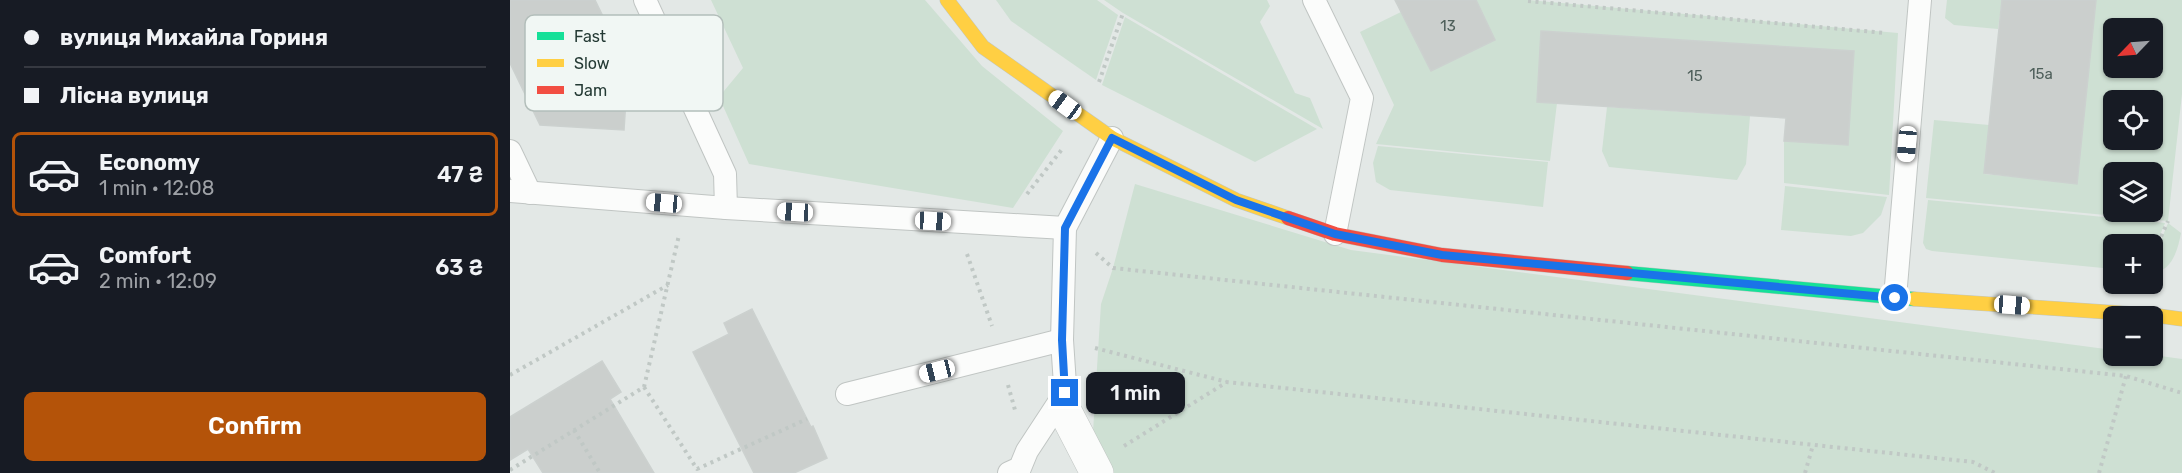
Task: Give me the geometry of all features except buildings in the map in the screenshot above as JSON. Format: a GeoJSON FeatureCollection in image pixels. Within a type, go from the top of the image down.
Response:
{"type":"FeatureCollection","features":[{"type":"Feature","properties":{"kind":"street"},"geometry":{"type":"LineString","coordinates":[[947,0],[983,47],[1112,138],[1236,200],[1335,234],[1442,255],[1895,298],[2152,315],[2182,319]]}},
{"type":"Feature","properties":{"kind":"street"},"geometry":{"type":"LineString","coordinates":[[1066,404],[1095,469]]}},
{"type":"Feature","properties":{"kind":"lane"},"geometry":{"type":"LineString","coordinates":[[645,0],[652,15]]}},
{"type":"Feature","properties":{"kind":"lane"},"geometry":{"type":"LineString","coordinates":[[1314,0],[1362,99],[1335,234]]}},
{"type":"Feature","properties":{"kind":"lane"},"geometry":{"type":"LineString","coordinates":[[1895,298],[1920,0]]}},
{"type":"Feature","properties":{"kind":"lane"},"geometry":{"type":"LineString","coordinates":[[696,111],[725,174],[726,208]]}},
{"type":"Feature","properties":{"kind":"lane"},"geometry":{"type":"LineString","coordinates":[[1017,471],[1027,451],[1066,404],[1062,340],[1065,228],[1112,138]]}},
{"type":"Feature","properties":{"kind":"lane"},"geometry":{"type":"LineString","coordinates":[[510,151],[520,192],[726,208],[1065,228]]}},
{"type":"Feature","properties":{"kind":"lane"},"geometry":{"type":"LineString","coordinates":[[847,394],[1062,340]]}},
{"type":"Feature","properties":{"kind":"path"},"geometry":{"type":"LineString","coordinates":[[1528,1],[1888,33]]}},
{"type":"Feature","properties":{"kind":"path"},"geometry":{"type":"LineString","coordinates":[[1098,86],[1122,13]]}},
{"type":"Feature","properties":{"kind":"path"},"geometry":{"type":"LineString","coordinates":[[1024,198],[1064,146]]}},
{"type":"Feature","properties":{"kind":"path"},"geometry":{"type":"LineString","coordinates":[[510,470],[644,387],[687,205]]}},
{"type":"Feature","properties":{"kind":"path"},"geometry":{"type":"LineString","coordinates":[[956,222],[993,327]]}},
{"type":"Feature","properties":{"kind":"path"},"geometry":{"type":"LineString","coordinates":[[2163,234],[2168,222]]}},
{"type":"Feature","properties":{"kind":"path"},"geometry":{"type":"LineString","coordinates":[[1065,228],[1113,268],[2126,376],[2182,393]]}},
{"type":"Feature","properties":{"kind":"path"},"geometry":{"type":"LineString","coordinates":[[510,375],[668,285]]}},
{"type":"Feature","properties":{"kind":"path"},"geometry":{"type":"LineString","coordinates":[[1062,340],[1227,382],[1973,462],[1995,473]]}},
{"type":"Feature","properties":{"kind":"path"},"geometry":{"type":"LineString","coordinates":[[2099,473],[2126,376]]}},
{"type":"Feature","properties":{"kind":"path"},"geometry":{"type":"LineString","coordinates":[[1095,469],[1227,382]]}},
{"type":"Feature","properties":{"kind":"path"},"geometry":{"type":"LineString","coordinates":[[644,387],[697,469],[807,419]]}},
{"type":"Feature","properties":{"kind":"path"},"geometry":{"type":"LineString","coordinates":[[574,430],[600,473]]}},
{"type":"Feature","properties":{"kind":"path"},"geometry":{"type":"LineString","coordinates":[[1805,473],[1813,445]]}},
{"type":"Feature","properties":{"kind":"green space"},"geometry":{"type":"Polygon","coordinates":[[[711,0],[925,0],[982,66],[1063,131],[1013,208],[749,164],[723,106],[723,92],[743,68],[723,26],[723,15],[718,15],[711,0]]]}},
{"type":"Feature","properties":{"kind":"green space"},"geometry":{"type":"Polygon","coordinates":[[[996,0],[1097,0],[1118,15],[1096,80],[1011,21],[996,0]]]}},
{"type":"Feature","properties":{"kind":"green space"},"geometry":{"type":"Polygon","coordinates":[[[1104,0],[1267,0],[1270,6],[1260,22],[1295,93],[1310,98],[1323,129],[1123,13],[1104,0]]]}},
{"type":"Feature","properties":{"kind":"green space"},"geometry":{"type":"Polygon","coordinates":[[[1476,0],[1528,0],[1898,33],[1889,195],[1784,183],[1784,141],[1853,51],[1542,31],[1557,103],[1550,161],[1376,144],[1394,105],[1360,32],[1401,12],[1431,71],[1495,40],[1476,0]]]}},
{"type":"Feature","properties":{"kind":"green space"},"geometry":{"type":"Polygon","coordinates":[[[1947,0],[2002,0],[1998,29],[1954,25],[1945,18],[1947,0]]]}},
{"type":"Feature","properties":{"kind":"green space"},"geometry":{"type":"Polygon","coordinates":[[[2096,0],[2182,0],[2182,94],[2168,221],[2163,221],[2163,162],[2103,162],[2103,215],[1926,198],[1934,120],[1989,125],[1984,174],[2077,183],[2096,0]]]}},
{"type":"Feature","properties":{"kind":"green space"},"geometry":{"type":"Polygon","coordinates":[[[1125,17],[1317,129],[1255,162],[1102,85],[1125,17]]]}},
{"type":"Feature","properties":{"kind":"green space"},"geometry":{"type":"Polygon","coordinates":[[[1607,107],[1750,116],[1746,164],[1737,180],[1609,167],[1602,151],[1607,107]]]}},
{"type":"Feature","properties":{"kind":"green space"},"geometry":{"type":"Polygon","coordinates":[[[1378,146],[1548,162],[1543,207],[1390,190],[1376,182],[1373,163],[1378,146]]]}},
{"type":"Feature","properties":{"kind":"green space"},"geometry":{"type":"Polygon","coordinates":[[[1135,184],[1351,250],[2103,349],[2103,366],[2163,366],[2163,356],[2182,359],[2182,473],[1104,473],[1092,448],[1101,304],[1135,184]]]}},
{"type":"Feature","properties":{"kind":"green space"},"geometry":{"type":"Polygon","coordinates":[[[1785,186],[1887,197],[1881,215],[1863,233],[1851,236],[1781,230],[1785,186]]]}},
{"type":"Feature","properties":{"kind":"green space"},"geometry":{"type":"Polygon","coordinates":[[[1928,200],[2103,217],[2103,222],[2165,223],[2160,234],[2103,234],[2103,268],[1932,251],[1926,249],[1923,243],[1928,200]]]}},
{"type":"Feature","properties":{"kind":"green space"},"geometry":{"type":"Polygon","coordinates":[[[2168,223],[2181,233],[2173,258],[2163,269],[2163,235],[2168,223]]]}},
{"type":"Feature","properties":{"kind":"traffic: fast"},"geometry":{"type":"LineString","coordinates":[[1627,273],[1914,299]]}},
{"type":"Feature","properties":{"kind":"traffic: slow"},"geometry":{"type":"LineString","coordinates":[[947,0],[983,47],[1112,138],[1236,200],[1288,218]]}},
{"type":"Feature","properties":{"kind":"traffic: slow"},"geometry":{"type":"LineString","coordinates":[[1914,299],[2182,319]]}},
{"type":"Feature","properties":{"kind":"traffic: jam"},"geometry":{"type":"LineString","coordinates":[[1288,218],[1335,234],[1442,255],[1627,273]]}},
{"type":"Feature","properties":{"kind":"route"},"geometry":{"type":"LineString","coordinates":[[1065,393],[1062,340],[1065,228],[1112,138],[1236,200],[1335,234],[1442,255],[1895,298]]}}]}
